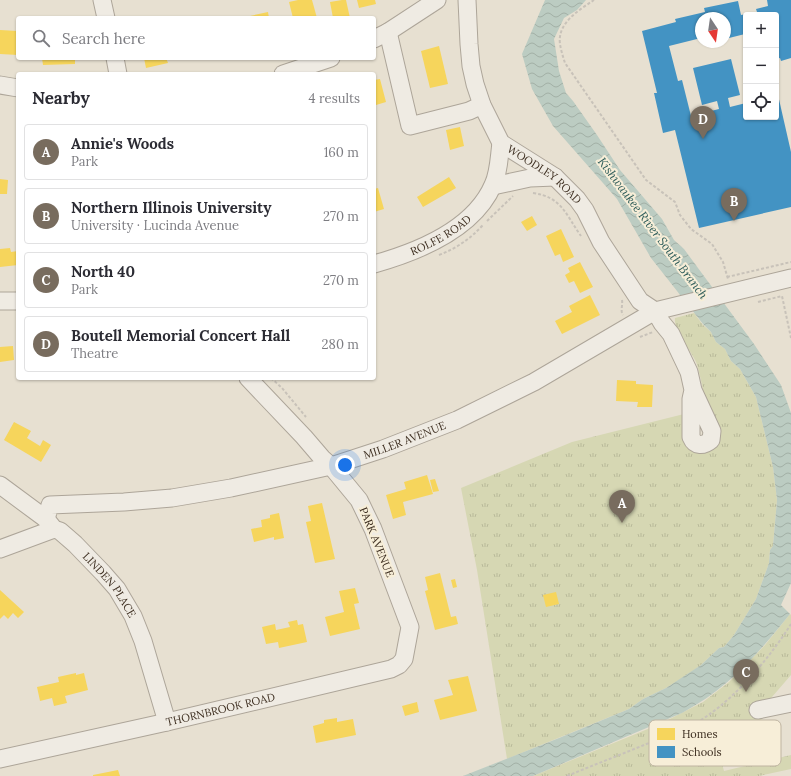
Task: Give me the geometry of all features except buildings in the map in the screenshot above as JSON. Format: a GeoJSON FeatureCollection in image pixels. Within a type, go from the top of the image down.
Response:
{"type":"FeatureCollection","features":[{"type":"Feature","properties":{"kind":"street"},"geometry":{"type":"LineString","coordinates":[[102,0],[106,16]]}},
{"type":"Feature","properties":{"kind":"street"},"geometry":{"type":"LineString","coordinates":[[437,0],[381,35],[410,126],[469,111],[482,105]]}},
{"type":"Feature","properties":{"kind":"street","name":"WOODLEY ROAD"},"geometry":{"type":"LineString","coordinates":[[467,0],[471,66],[482,105],[501,143],[555,178],[577,199],[585,210],[601,242],[640,301],[655,311]]}},
{"type":"Feature","properties":{"kind":"street"},"geometry":{"type":"LineString","coordinates":[[114,60],[118,72]]}},
{"type":"Feature","properties":{"kind":"street"},"geometry":{"type":"LineString","coordinates":[[291,72],[321,65]]}},
{"type":"Feature","properties":{"kind":"street"},"geometry":{"type":"LineString","coordinates":[[0,85],[16,88]]}},
{"type":"Feature","properties":{"kind":"street","name":"ROLFE ROAD"},"geometry":{"type":"LineString","coordinates":[[376,263],[416,250],[451,232],[468,219],[493,186],[496,177],[501,143]]}},
{"type":"Feature","properties":{"kind":"street"},"geometry":{"type":"LineString","coordinates":[[493,186],[530,178],[555,178]]}},
{"type":"Feature","properties":{"kind":"street","name":"MILLER AVENUE"},"geometry":{"type":"LineString","coordinates":[[50,524],[50,504],[124,502],[172,498],[231,488],[330,466],[384,448],[458,420],[527,385],[655,311],[680,305],[729,287],[791,275]]}},
{"type":"Feature","properties":{"kind":"street"},"geometry":{"type":"LineString","coordinates":[[0,301],[16,301]]}},
{"type":"Feature","properties":{"kind":"street"},"geometry":{"type":"LineString","coordinates":[[655,311],[671,334],[681,354],[689,372],[693,390]]}},
{"type":"Feature","properties":{"kind":"street","name":"PARK AVENUE"},"geometry":{"type":"LineString","coordinates":[[250,380],[304,437],[359,500],[373,529],[410,626]]}},
{"type":"Feature","properties":{"kind":"street","name":"LINDEN PLACE"},"geometry":{"type":"LineString","coordinates":[[0,485],[75,544],[117,590],[133,616],[143,641],[167,722]]}},
{"type":"Feature","properties":{"kind":"street"},"geometry":{"type":"LineString","coordinates":[[0,549],[50,524]]}},
{"type":"Feature","properties":{"kind":"street","name":"THORNBROOK ROAD"},"geometry":{"type":"LineString","coordinates":[[0,759],[391,670],[399,665],[404,659],[410,626]]}},
{"type":"Feature","properties":{"kind":"street"},"geometry":{"type":"LineString","coordinates":[[758,710],[791,702]]}},
{"type":"Feature","properties":{"kind":"path"},"geometry":{"type":"LineString","coordinates":[[594,0],[571,17],[562,29],[560,43],[565,63],[646,180],[675,202],[680,214],[691,229],[712,244],[723,262],[729,287],[791,275]]}},
{"type":"Feature","properties":{"kind":"path"},"geometry":{"type":"LineString","coordinates":[[528,193],[544,195],[552,198],[561,205],[583,239]]}},
{"type":"Feature","properties":{"kind":"path"},"geometry":{"type":"LineString","coordinates":[[435,257],[458,247],[473,236],[505,203],[513,196],[518,195]]}},
{"type":"Feature","properties":{"kind":"path"},"geometry":{"type":"LineString","coordinates":[[620,296],[623,304],[622,313],[637,338],[665,327]]}},
{"type":"Feature","properties":{"kind":"path"},"geometry":{"type":"LineString","coordinates":[[752,301],[760,302],[782,296],[791,338]]}},
{"type":"Feature","properties":{"kind":"path"},"geometry":{"type":"LineString","coordinates":[[273,380],[309,421]]}},
{"type":"Feature","properties":{"kind":"path"},"geometry":{"type":"LineString","coordinates":[[701,720],[726,702],[743,685],[791,624]]}},
{"type":"Feature","properties":{"kind":"path"},"geometry":{"type":"LineString","coordinates":[[567,776],[649,743]]}},
{"type":"Feature","properties":{"kind":"green space"},"geometry":{"type":"Polygon","coordinates":[[[694,313],[703,325],[711,332],[716,342],[725,349],[731,361],[740,369],[756,397],[773,467],[777,500],[773,546],[770,550],[769,563],[756,599],[734,635],[724,647],[719,648],[701,665],[684,677],[643,699],[629,709],[507,759],[477,570],[461,488],[572,442],[688,413],[702,451],[707,417],[703,390],[696,362],[679,334],[675,323],[675,318],[694,313]]]}},
{"type":"Feature","properties":{"kind":"green space"},"geometry":{"type":"Polygon","coordinates":[[[790,614],[791,675],[759,712],[762,720],[668,720],[703,702],[729,682],[765,645],[790,614]]]}},
{"type":"Feature","properties":{"kind":"green space"},"geometry":{"type":"Polygon","coordinates":[[[649,729],[649,766],[723,766],[724,771],[745,766],[781,766],[781,757],[791,755],[791,769],[759,776],[533,776],[649,729]]]}},
{"type":"Feature","properties":{"kind":"water","name":"Kishwaukee River South Branch"},"geometry":{"type":"Polygon","coordinates":[[[545,0],[586,0],[577,10],[564,18],[554,39],[559,71],[566,93],[597,135],[620,170],[662,219],[674,240],[684,249],[754,344],[781,385],[791,413],[791,583],[781,605],[790,614],[754,657],[728,682],[714,693],[682,713],[665,720],[649,720],[649,727],[533,776],[463,776],[629,709],[643,699],[666,688],[701,665],[719,648],[724,647],[734,635],[756,599],[769,563],[770,550],[773,546],[777,500],[773,467],[756,397],[740,369],[731,361],[725,349],[716,342],[711,332],[651,258],[617,199],[553,126],[532,89],[522,54],[545,0]]]}},
{"type":"Feature","properties":{"kind":"place","name":"Boutell Memorial Concert Hall"},"geometry":{"type":"Point","coordinates":[703,139]}},
{"type":"Feature","properties":{"kind":"place","name":"Northern Illinois University"},"geometry":{"type":"Point","coordinates":[734,221]}},
{"type":"Feature","properties":{"kind":"place","name":"Annie's Woods"},"geometry":{"type":"Point","coordinates":[622,523]}},
{"type":"Feature","properties":{"kind":"place","name":"North 40"},"geometry":{"type":"Point","coordinates":[746,692]}}]}
